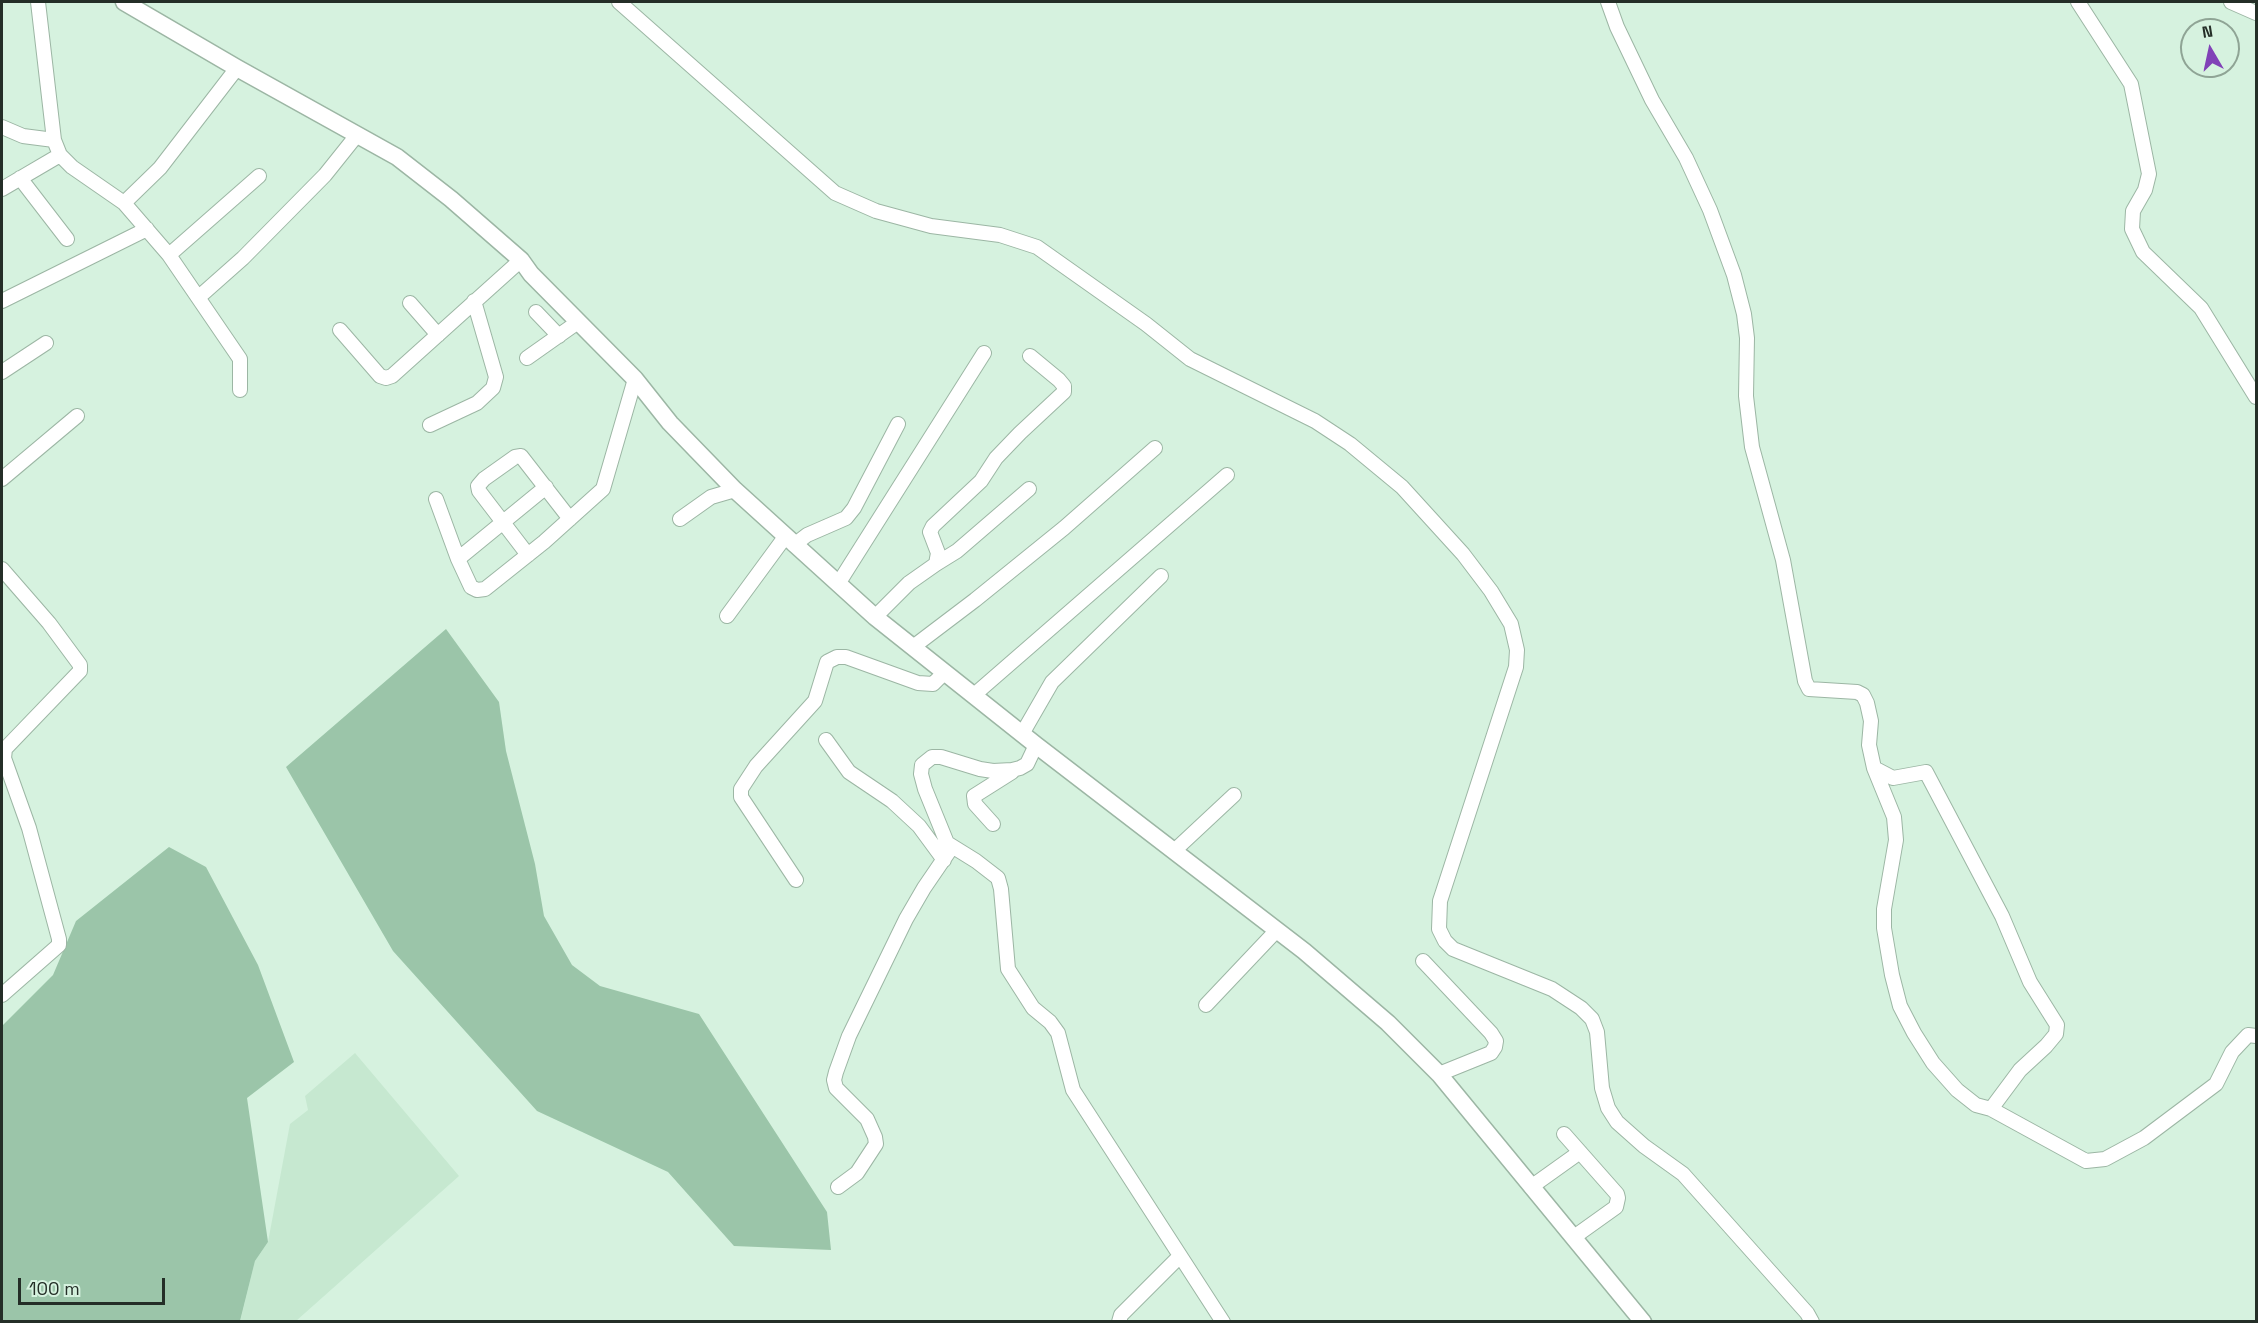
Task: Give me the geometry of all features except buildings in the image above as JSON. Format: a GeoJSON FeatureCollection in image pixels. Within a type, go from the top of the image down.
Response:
{"type":"FeatureCollection","features":[{"type":"Feature","properties":{"kind":"main road"},"geometry":{"type":"LineString","coordinates":[[124,2],[397,157],[451,199],[521,260],[531,274],[635,379],[670,423],[735,490],[875,617],[1277,930],[1388,1023],[1439,1074],[1643,1322]]}},
{"type":"Feature","properties":{"kind":"street"},"geometry":{"type":"LineString","coordinates":[[38,2],[54,140],[60,154],[72,167],[124,203],[169,255],[240,359],[240,390]]}},
{"type":"Feature","properties":{"kind":"street"},"geometry":{"type":"LineString","coordinates":[[619,2],[835,193],[876,211],[931,226],[1000,235],[1037,248],[1146,324],[1190,359],[1315,421],[1350,444],[1410,495],[1463,554],[1491,591],[1511,624],[1517,650],[1516,667],[1440,901],[1439,929],[1445,941],[1453,949],[1552,989],[1581,1008],[1592,1019],[1597,1032],[1602,1088],[1608,1108],[1617,1122],[1644,1146],[1683,1174],[1791,1295],[1812,1322]]}},
{"type":"Feature","properties":{"kind":"street"},"geometry":{"type":"LineString","coordinates":[[1608,2],[1617,27],[1652,100],[1696,178],[1734,275],[1744,314],[1747,338],[1746,396],[1752,447],[1782,560],[1805,681],[1809,689],[1857,692],[1863,695],[1867,703],[1871,721],[1869,745],[1874,768],[1894,818],[1896,840],[1884,909],[1884,928],[1900,1006],[1914,1033],[1945,1077],[1976,1105],[1991,1109],[2086,1161],[2105,1158],[2144,1138],[2216,1084],[2232,1052],[2248,1035],[2256,1036]]}},
{"type":"Feature","properties":{"kind":"street"},"geometry":{"type":"LineString","coordinates":[[2078,2],[2132,84],[2149,174],[2145,190],[2133,211],[2132,229],[2143,252],[2201,308],[2256,397]]}},
{"type":"Feature","properties":{"kind":"street"},"geometry":{"type":"LineString","coordinates":[[2231,2],[2256,13]]}},
{"type":"Feature","properties":{"kind":"street"},"geometry":{"type":"LineString","coordinates":[[124,203],[160,168],[237,68]]}},
{"type":"Feature","properties":{"kind":"street"},"geometry":{"type":"LineString","coordinates":[[2,127],[23,136],[54,140]]}},
{"type":"Feature","properties":{"kind":"street"},"geometry":{"type":"LineString","coordinates":[[199,297],[243,258],[325,175],[357,135]]}},
{"type":"Feature","properties":{"kind":"street"},"geometry":{"type":"LineString","coordinates":[[2,189],[60,154]]}},
{"type":"Feature","properties":{"kind":"street"},"geometry":{"type":"LineString","coordinates":[[169,255],[258,176]]}},
{"type":"Feature","properties":{"kind":"street"},"geometry":{"type":"LineString","coordinates":[[20,178],[67,239]]}},
{"type":"Feature","properties":{"kind":"street"},"geometry":{"type":"LineString","coordinates":[[2,301],[147,230]]}},
{"type":"Feature","properties":{"kind":"street"},"geometry":{"type":"LineString","coordinates":[[340,330],[380,376],[386,378],[392,376],[521,260]]}},
{"type":"Feature","properties":{"kind":"street"},"geometry":{"type":"LineString","coordinates":[[430,425],[477,403],[493,387],[496,377],[474,301]]}},
{"type":"Feature","properties":{"kind":"street"},"geometry":{"type":"LineString","coordinates":[[410,303],[438,334]]}},
{"type":"Feature","properties":{"kind":"street"},"geometry":{"type":"LineString","coordinates":[[536,312],[559,336]]}},
{"type":"Feature","properties":{"kind":"street"},"geometry":{"type":"LineString","coordinates":[[527,358],[578,322]]}},
{"type":"Feature","properties":{"kind":"street"},"geometry":{"type":"LineString","coordinates":[[2,372],[46,343]]}},
{"type":"Feature","properties":{"kind":"street"},"geometry":{"type":"LineString","coordinates":[[838,584],[984,353]]}},
{"type":"Feature","properties":{"kind":"street"},"geometry":{"type":"LineString","coordinates":[[936,564],[938,553],[930,532],[933,526],[981,481],[996,458],[1064,392],[1064,386],[1059,380],[1030,356]]}},
{"type":"Feature","properties":{"kind":"street"},"geometry":{"type":"LineString","coordinates":[[436,499],[458,559],[471,586],[477,590],[485,589],[528,555],[603,489],[635,379]]}},
{"type":"Feature","properties":{"kind":"street"},"geometry":{"type":"LineString","coordinates":[[2,479],[77,416]]}},
{"type":"Feature","properties":{"kind":"street"},"geometry":{"type":"LineString","coordinates":[[727,616],[790,541],[846,518],[854,508],[898,424]]}},
{"type":"Feature","properties":{"kind":"street"},"geometry":{"type":"LineString","coordinates":[[913,647],[1064,528],[1155,448]]}},
{"type":"Feature","properties":{"kind":"street"},"geometry":{"type":"LineString","coordinates":[[528,555],[478,491],[478,486],[484,479],[515,457],[521,456],[570,519]]}},
{"type":"Feature","properties":{"kind":"street"},"geometry":{"type":"LineString","coordinates":[[974,696],[1227,475]]}},
{"type":"Feature","properties":{"kind":"street"},"geometry":{"type":"LineString","coordinates":[[458,559],[546,488]]}},
{"type":"Feature","properties":{"kind":"street"},"geometry":{"type":"LineString","coordinates":[[875,617],[909,583],[957,551],[1029,489]]}},
{"type":"Feature","properties":{"kind":"street"},"geometry":{"type":"LineString","coordinates":[[680,519],[716,495],[735,490]]}},
{"type":"Feature","properties":{"kind":"street"},"geometry":{"type":"LineString","coordinates":[[2,569],[49,623],[80,665],[80,671],[5,748],[4,758],[29,828],[59,945],[2,995]]}},
{"type":"Feature","properties":{"kind":"street"},"geometry":{"type":"LineString","coordinates":[[993,824],[975,804],[974,796],[1027,764],[1029,739],[1052,682],[1161,576]]}},
{"type":"Feature","properties":{"kind":"street"},"geometry":{"type":"LineString","coordinates":[[796,880],[741,797],[741,789],[756,766],[815,701],[827,662],[837,657],[846,657],[918,683],[933,684],[945,672]]}},
{"type":"Feature","properties":{"kind":"street"},"geometry":{"type":"LineString","coordinates":[[826,740],[849,772],[892,801],[919,826],[944,860]]}},
{"type":"Feature","properties":{"kind":"street"},"geometry":{"type":"LineString","coordinates":[[1020,768],[993,771],[932,757],[926,759],[922,765],[921,774],[947,843],[998,878],[1008,969],[1033,1008],[1058,1033],[1073,1090],[1223,1322]]}},
{"type":"Feature","properties":{"kind":"street"},"geometry":{"type":"LineString","coordinates":[[1874,768],[1893,778],[1926,772],[2002,916],[2030,982],[2057,1025],[2056,1034],[2020,1070],[1991,1109]]}},
{"type":"Feature","properties":{"kind":"street"},"geometry":{"type":"LineString","coordinates":[[1174,851],[1234,795]]}},
{"type":"Feature","properties":{"kind":"street"},"geometry":{"type":"LineString","coordinates":[[838,1187],[856,1173],[876,1144],[867,1119],[836,1088],[834,1080],[836,1072],[849,1036],[906,920],[924,888],[952,847]]}},
{"type":"Feature","properties":{"kind":"street"},"geometry":{"type":"LineString","coordinates":[[1206,1005],[1277,930]]}},
{"type":"Feature","properties":{"kind":"street"},"geometry":{"type":"LineString","coordinates":[[1423,961],[1496,1041],[1491,1053],[1439,1074]]}},
{"type":"Feature","properties":{"kind":"street"},"geometry":{"type":"LineString","coordinates":[[1564,1134],[1617,1194],[1618,1202],[1616,1207],[1574,1237]]}},
{"type":"Feature","properties":{"kind":"street"},"geometry":{"type":"LineString","coordinates":[[1531,1187],[1580,1152]]}},
{"type":"Feature","properties":{"kind":"street"},"geometry":{"type":"LineString","coordinates":[[1119,1322],[1121,1315],[1180,1256]]}},
{"type":"Feature","properties":{"kind":"shaded area"},"geometry":{"type":"Polygon","coordinates":[[[446,629],[499,702],[506,751],[535,864],[544,916],[572,965],[600,986],[699,1014],[827,1212],[831,1250],[734,1246],[668,1172],[537,1111],[393,951],[286,767],[446,629]]]}},
{"type":"Feature","properties":{"kind":"shaded area"},"geometry":{"type":"Polygon","coordinates":[[[169,847],[206,867],[258,965],[294,1062],[247,1098],[268,1242],[255,1261],[240,1321],[2,1322],[2,1026],[53,975],[76,921],[169,847]]]}},
{"type":"Feature","properties":{"kind":"shaded area"},"geometry":{"type":"Polygon","coordinates":[[[355,1053],[459,1176],[296,1321],[240,1322],[255,1261],[268,1242],[290,1124],[308,1110],[305,1096],[355,1053]]]}}]}
